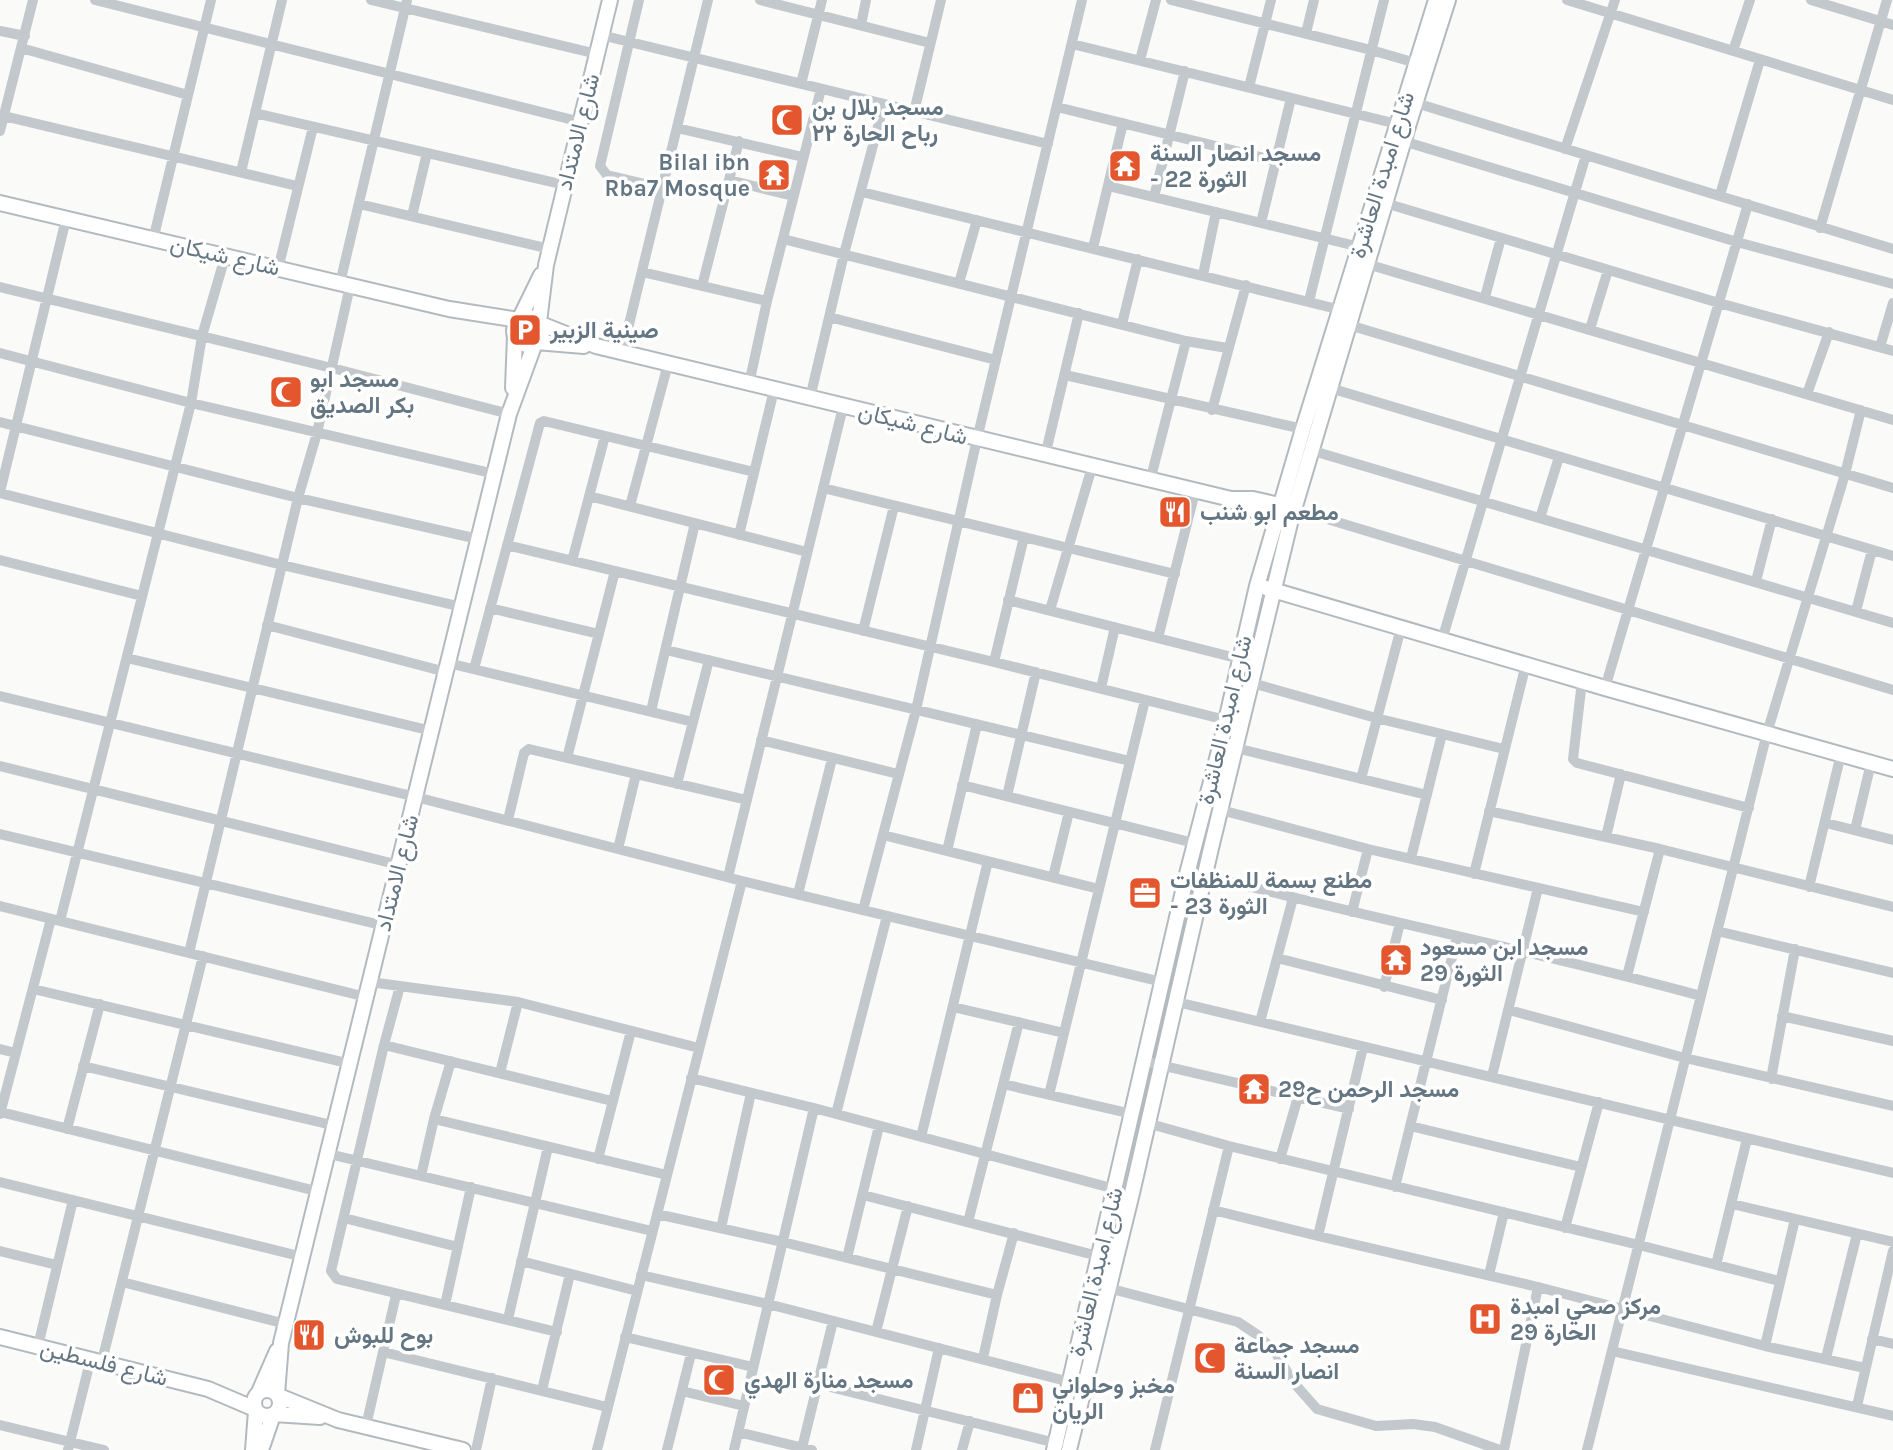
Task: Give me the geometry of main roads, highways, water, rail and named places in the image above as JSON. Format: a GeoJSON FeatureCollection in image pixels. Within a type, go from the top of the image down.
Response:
{"type":"FeatureCollection","features":[{"type":"Feature","properties":{"kind":"place","name":"مسجد بلال بن رباح الحارة ٢٢"},"geometry":{"type":"Point","coordinates":[787,120]}},
{"type":"Feature","properties":{"kind":"place","name":"مسجد انصار السنة - الثورة 22"},"geometry":{"type":"Point","coordinates":[1125,166]}},
{"type":"Feature","properties":{"kind":"place","name":"Bilal ibn Rba7 Mosque"},"geometry":{"type":"Point","coordinates":[774,175]}},
{"type":"Feature","properties":{"kind":"place","name":"صينية الزبير"},"geometry":{"type":"Point","coordinates":[525,330]}},
{"type":"Feature","properties":{"kind":"place","name":"مسجد ابو بكر الصديق"},"geometry":{"type":"Point","coordinates":[286,392]}},
{"type":"Feature","properties":{"kind":"place","name":"مطعم ابو شنب"},"geometry":{"type":"Point","coordinates":[1175,512]}},
{"type":"Feature","properties":{"kind":"place","name":"مطنع بسمة للمنظفات - الثورة 23"},"geometry":{"type":"Point","coordinates":[1145,893]}},
{"type":"Feature","properties":{"kind":"place","name":"مسجد ابن مسعود الثورة 29"},"geometry":{"type":"Point","coordinates":[1396,960]}},
{"type":"Feature","properties":{"kind":"place","name":"مسجد الرحمن ح29"},"geometry":{"type":"Point","coordinates":[1254,1089]}},
{"type":"Feature","properties":{"kind":"place","name":"مركز صحي امبدة الحارة 29"},"geometry":{"type":"Point","coordinates":[1485,1319]}},
{"type":"Feature","properties":{"kind":"place","name":"بوح للبوش"},"geometry":{"type":"Point","coordinates":[309,1335]}},
{"type":"Feature","properties":{"kind":"place","name":"مسجد جماعة انصار السنة"},"geometry":{"type":"Point","coordinates":[1210,1358]}},
{"type":"Feature","properties":{"kind":"place","name":"مسجد منارة الهدي"},"geometry":{"type":"Point","coordinates":[719,1380]}},
{"type":"Feature","properties":{"kind":"place","name":"مخبز وحلواني الريان"},"geometry":{"type":"Point","coordinates":[1028,1398]}}]}
